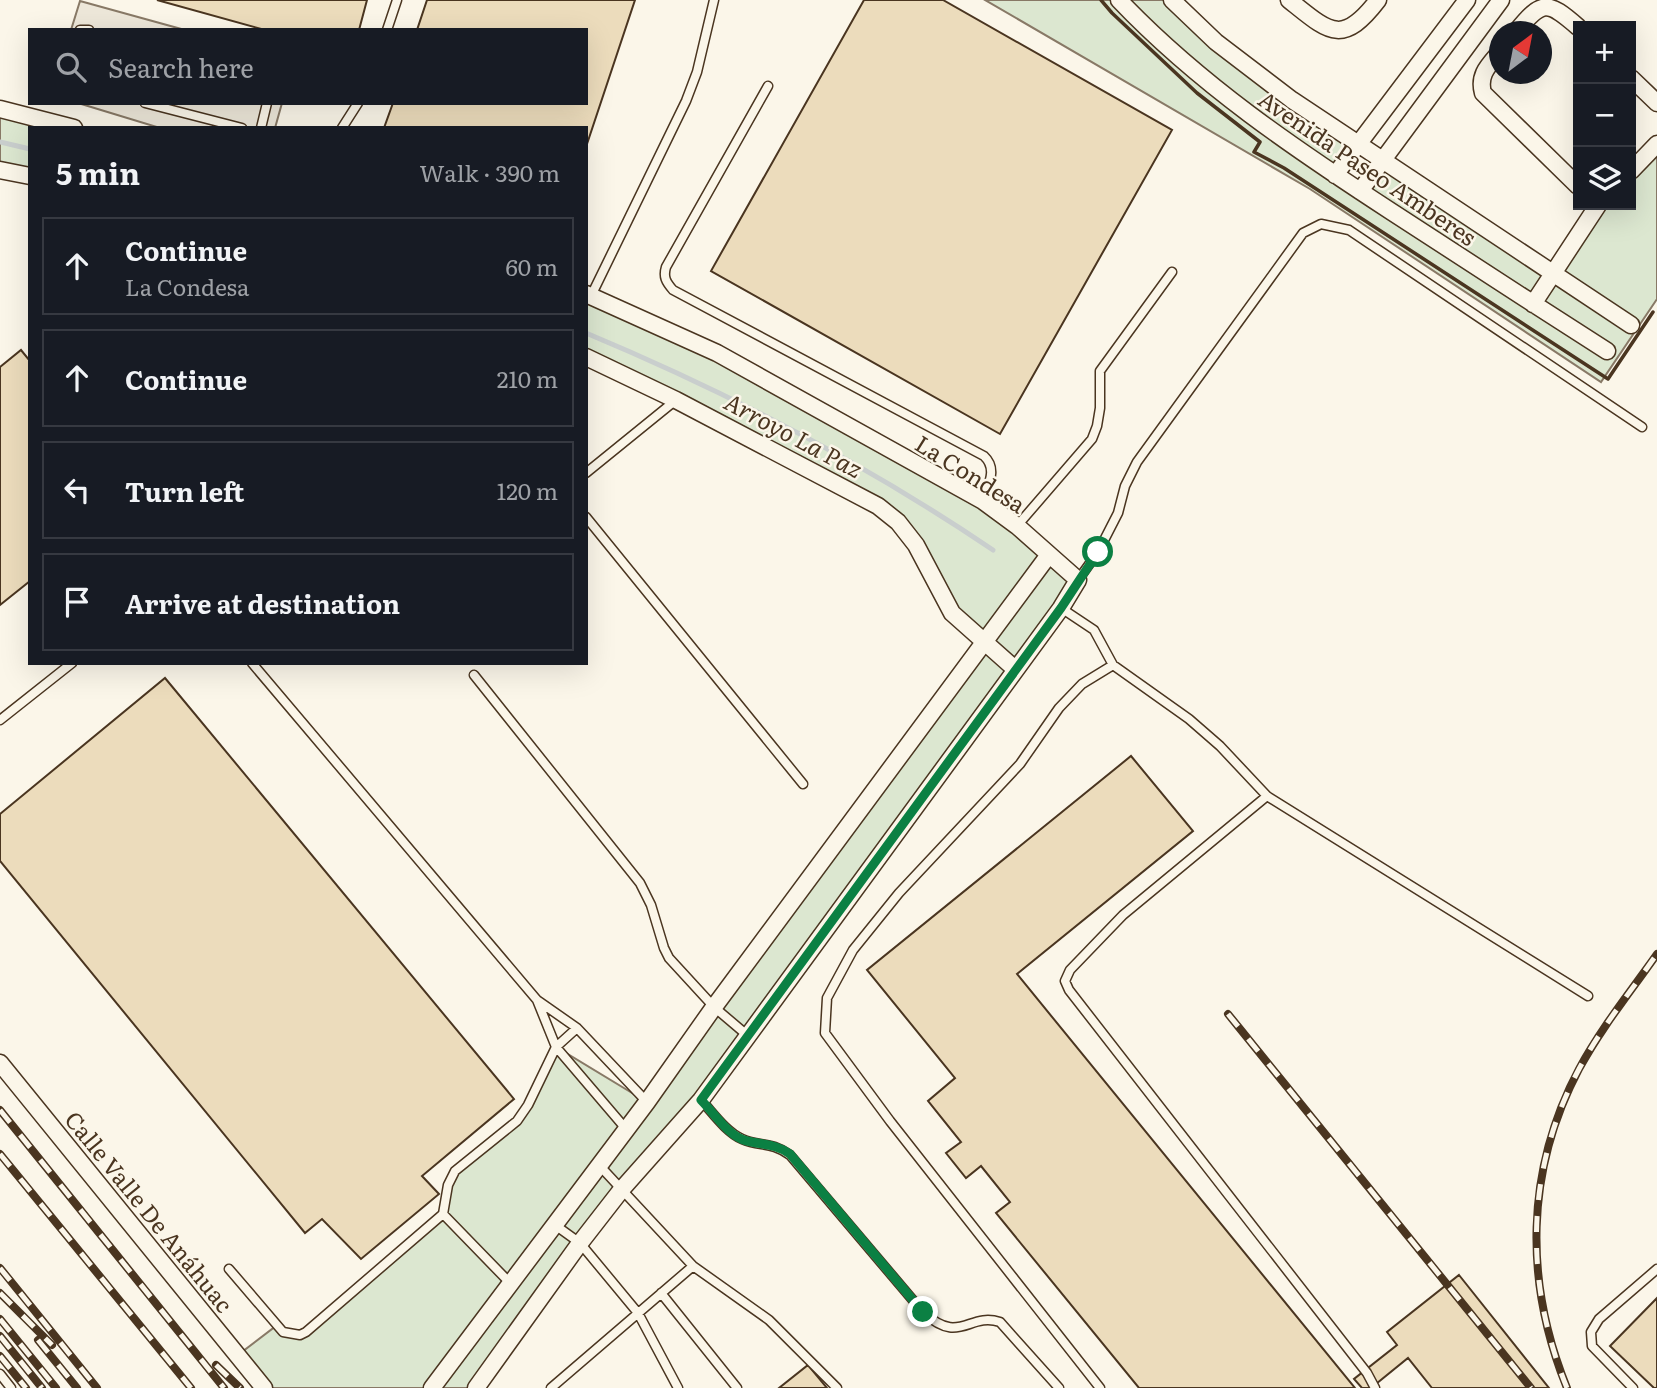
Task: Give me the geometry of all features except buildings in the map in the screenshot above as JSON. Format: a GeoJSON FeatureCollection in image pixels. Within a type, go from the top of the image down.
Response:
{"type":"FeatureCollection","features":[{"type":"Feature","properties":{"kind":"street","name":"Avenida Paseo Amberes"},"geometry":{"type":"LineString","coordinates":[[1119,0],[1153,36],[1237,107],[1360,191],[1607,351]]}},
{"type":"Feature","properties":{"kind":"street","name":"Avenida Paseo Amberes"},"geometry":{"type":"LineString","coordinates":[[1172,0],[1216,42],[1293,100],[1631,325]]}},
{"type":"Feature","properties":{"kind":"street"},"geometry":{"type":"LineString","coordinates":[[1289,0],[1327,28],[1339,31],[1349,30],[1365,17],[1378,0]]}},
{"type":"Feature","properties":{"kind":"street"},"geometry":{"type":"LineString","coordinates":[[1335,174],[1467,0]]}},
{"type":"Feature","properties":{"kind":"street"},"geometry":{"type":"LineString","coordinates":[[1360,191],[1501,0]]}},
{"type":"Feature","properties":{"kind":"street"},"geometry":{"type":"LineString","coordinates":[[1524,21],[1533,9],[1540,6],[1559,9],[1573,22]]}},
{"type":"Feature","properties":{"kind":"street"},"geometry":{"type":"LineString","coordinates":[[1489,65],[1480,83],[1483,93],[1573,181]]}},
{"type":"Feature","properties":{"kind":"street"},"geometry":{"type":"LineString","coordinates":[[1636,83],[1657,103]]}},
{"type":"Feature","properties":{"kind":"street"},"geometry":{"type":"LineString","coordinates":[[0,109],[66,126]]}},
{"type":"Feature","properties":{"kind":"street"},"geometry":{"type":"LineString","coordinates":[[1636,166],[1657,144]]}},
{"type":"Feature","properties":{"kind":"street"},"geometry":{"type":"LineString","coordinates":[[0,170],[28,176]]}},
{"type":"Feature","properties":{"kind":"street"},"geometry":{"type":"LineString","coordinates":[[1533,304],[1595,210]]}},
{"type":"Feature","properties":{"kind":"street","name":"La Condesa"},"geometry":{"type":"LineString","coordinates":[[589,295],[717,354],[983,501],[1017,526],[1078,580]]}},
{"type":"Feature","properties":{"kind":"street"},"geometry":{"type":"LineString","coordinates":[[588,358],[676,400],[877,506],[898,522],[916,545],[952,613],[1015,669]]}},
{"type":"Feature","properties":{"kind":"street"},"geometry":{"type":"LineString","coordinates":[[432,1388],[647,1102],[714,1007],[1048,556]]}},
{"type":"Feature","properties":{"kind":"street"},"geometry":{"type":"LineString","coordinates":[[476,1388],[622,1189],[701,1100],[1061,608],[1078,580]]}},
{"type":"Feature","properties":{"kind":"street","name":"Calle Valle De Anáhuac"},"geometry":{"type":"LineString","coordinates":[[0,1063],[264,1388]]}},
{"type":"Feature","properties":{"kind":"lane"},"geometry":{"type":"LineString","coordinates":[[388,28],[397,0]]}},
{"type":"Feature","properties":{"kind":"lane"},"geometry":{"type":"LineString","coordinates":[[589,295],[686,101],[697,72],[714,0]]}},
{"type":"Feature","properties":{"kind":"lane"},"geometry":{"type":"LineString","coordinates":[[768,86],[666,267],[666,282],[673,290],[984,456],[989,461],[992,475],[983,501]]}},
{"type":"Feature","properties":{"kind":"lane"},"geometry":{"type":"LineString","coordinates":[[153,105],[234,126]]}},
{"type":"Feature","properties":{"kind":"lane"},"geometry":{"type":"LineString","coordinates":[[261,126],[267,105]]}},
{"type":"Feature","properties":{"kind":"lane"},"geometry":{"type":"LineString","coordinates":[[343,126],[357,105]]}},
{"type":"Feature","properties":{"kind":"lane"},"geometry":{"type":"LineString","coordinates":[[1078,580],[1098,552],[1118,513],[1125,486],[1136,462],[1303,233],[1321,224],[1349,230],[1642,427]]}},
{"type":"Feature","properties":{"kind":"lane"},"geometry":{"type":"LineString","coordinates":[[1017,526],[1092,439],[1100,408],[1100,371],[1171,272]]}},
{"type":"Feature","properties":{"kind":"lane"},"geometry":{"type":"LineString","coordinates":[[588,471],[676,400]]}},
{"type":"Feature","properties":{"kind":"lane"},"geometry":{"type":"LineString","coordinates":[[588,519],[803,784]]}},
{"type":"Feature","properties":{"kind":"lane"},"geometry":{"type":"LineString","coordinates":[[1061,608],[1094,630],[1113,665],[1189,719],[1220,746],[1267,796],[1588,996]]}},
{"type":"Feature","properties":{"kind":"lane"},"geometry":{"type":"LineString","coordinates":[[0,720],[69,665]]}},
{"type":"Feature","properties":{"kind":"lane"},"geometry":{"type":"LineString","coordinates":[[254,665],[537,1000],[577,1028],[647,1102]]}},
{"type":"Feature","properties":{"kind":"lane"},"geometry":{"type":"LineString","coordinates":[[1100,1388],[890,1121],[825,1033],[827,998],[853,950],[899,894],[1020,764],[1059,708],[1082,684],[1113,665]]}},
{"type":"Feature","properties":{"kind":"lane"},"geometry":{"type":"LineString","coordinates":[[474,675],[626,863],[652,905],[669,958],[714,1007],[747,1035]]}},
{"type":"Feature","properties":{"kind":"lane"},"geometry":{"type":"LineString","coordinates":[[1267,796],[1123,915],[1070,970],[1065,981],[1069,990],[1367,1373],[1375,1388]]}},
{"type":"Feature","properties":{"kind":"lane"},"geometry":{"type":"LineString","coordinates":[[537,1000],[556,1047],[626,1129]]}},
{"type":"Feature","properties":{"kind":"lane"},"geometry":{"type":"LineString","coordinates":[[229,1269],[283,1332],[300,1335],[306,1332],[443,1214],[451,1177],[517,1121],[556,1047],[577,1028]]}},
{"type":"Feature","properties":{"kind":"lane"},"geometry":{"type":"LineString","coordinates":[[701,1100],[738,1137],[746,1141],[771,1144],[790,1154],[934,1323],[957,1329],[991,1320],[1000,1322],[1059,1388]]}},
{"type":"Feature","properties":{"kind":"lane"},"geometry":{"type":"LineString","coordinates":[[598,1164],[693,1266],[769,1320],[837,1388]]}},
{"type":"Feature","properties":{"kind":"lane"},"geometry":{"type":"LineString","coordinates":[[443,1214],[510,1283]]}},
{"type":"Feature","properties":{"kind":"lane"},"geometry":{"type":"LineString","coordinates":[[555,1224],[580,1243],[638,1313],[678,1388]]}},
{"type":"Feature","properties":{"kind":"lane"},"geometry":{"type":"LineString","coordinates":[[551,1388],[693,1266]]}},
{"type":"Feature","properties":{"kind":"lane"},"geometry":{"type":"LineString","coordinates":[[1633,1388],[1592,1346],[1591,1332],[1599,1319],[1657,1269]]}},
{"type":"Feature","properties":{"kind":"lane"},"geometry":{"type":"LineString","coordinates":[[661,1293],[737,1388]]}},
{"type":"Feature","properties":{"kind":"lane"},"geometry":{"type":"LineString","coordinates":[[0,1374],[11,1388]]}},
{"type":"Feature","properties":{"kind":"green space"},"geometry":{"type":"Polygon","coordinates":[[[985,0],[1172,0],[1357,144],[1335,174],[1360,191],[1383,161],[1553,274],[1595,210],[1636,210],[1636,166],[1657,144],[1657,299],[1601,382],[1310,189],[985,0]]]}},
{"type":"Feature","properties":{"kind":"green space"},"geometry":{"type":"Polygon","coordinates":[[[0,109],[66,126],[28,126],[28,176],[0,170],[0,109]]]}},
{"type":"Feature","properties":{"kind":"green space"},"geometry":{"type":"Polygon","coordinates":[[[588,295],[717,353],[983,501],[1078,580],[1061,608],[476,1388],[264,1388],[238,1355],[276,1326],[300,1335],[442,1214],[451,1177],[517,1121],[556,1047],[647,1102],[983,643],[957,619],[898,522],[588,358],[588,295]]]}},
{"type":"Feature","properties":{"kind":"shaded area"},"geometry":{"type":"Polygon","coordinates":[[[80,1],[178,28],[72,28],[80,1]]]}},
{"type":"Feature","properties":{"kind":"shaded area"},"geometry":{"type":"Polygon","coordinates":[[[85,105],[281,105],[276,126],[153,126],[85,105]]]}},
{"type":"Feature","properties":{"kind":"waterway","name":"Arroyo La Paz"},"geometry":{"type":"LineString","coordinates":[[0,142],[28,149]]}},
{"type":"Feature","properties":{"kind":"waterway","name":"Arroyo La Paz"},"geometry":{"type":"LineString","coordinates":[[588,334],[795,431],[896,488],[993,550]]}},
{"type":"Feature","properties":{"kind":"railway"},"geometry":{"type":"LineString","coordinates":[[1567,1388],[1543,1308],[1538,1267],[1540,1187],[1548,1147],[1561,1108],[1579,1069],[1606,1024],[1657,954]]}},
{"type":"Feature","properties":{"kind":"railway"},"geometry":{"type":"LineString","coordinates":[[1228,1014],[1531,1388]]}},
{"type":"Feature","properties":{"kind":"railway"},"geometry":{"type":"LineString","coordinates":[[0,1110],[224,1388]]}},
{"type":"Feature","properties":{"kind":"railway"},"geometry":{"type":"LineString","coordinates":[[0,1154],[191,1388]]}},
{"type":"Feature","properties":{"kind":"railway"},"geometry":{"type":"LineString","coordinates":[[0,1268],[97,1388]]}},
{"type":"Feature","properties":{"kind":"railway"},"geometry":{"type":"LineString","coordinates":[[0,1293],[52,1345]]}},
{"type":"Feature","properties":{"kind":"railway"},"geometry":{"type":"LineString","coordinates":[[0,1319],[56,1388]]}},
{"type":"Feature","properties":{"kind":"railway"},"geometry":{"type":"LineString","coordinates":[[0,1336],[42,1388]]}},
{"type":"Feature","properties":{"kind":"railway"},"geometry":{"type":"LineString","coordinates":[[38,1340],[77,1388]]}},
{"type":"Feature","properties":{"kind":"railway"},"geometry":{"type":"LineString","coordinates":[[0,1356],[26,1388]]}},
{"type":"Feature","properties":{"kind":"railway"},"geometry":{"type":"LineString","coordinates":[[216,1365],[240,1388]]}},
{"type":"Feature","properties":{"kind":"wall"},"geometry":{"type":"LineString","coordinates":[[1101,0],[1197,93],[1260,142],[1254,152],[1284,168],[1608,379],[1653,312]]}},
{"type":"Feature","properties":{"kind":"route"},"geometry":{"type":"LineString","coordinates":[[923,1312],[790,1154],[771,1144],[746,1141],[738,1137],[701,1100],[1061,608],[1098,552]]}}]}
